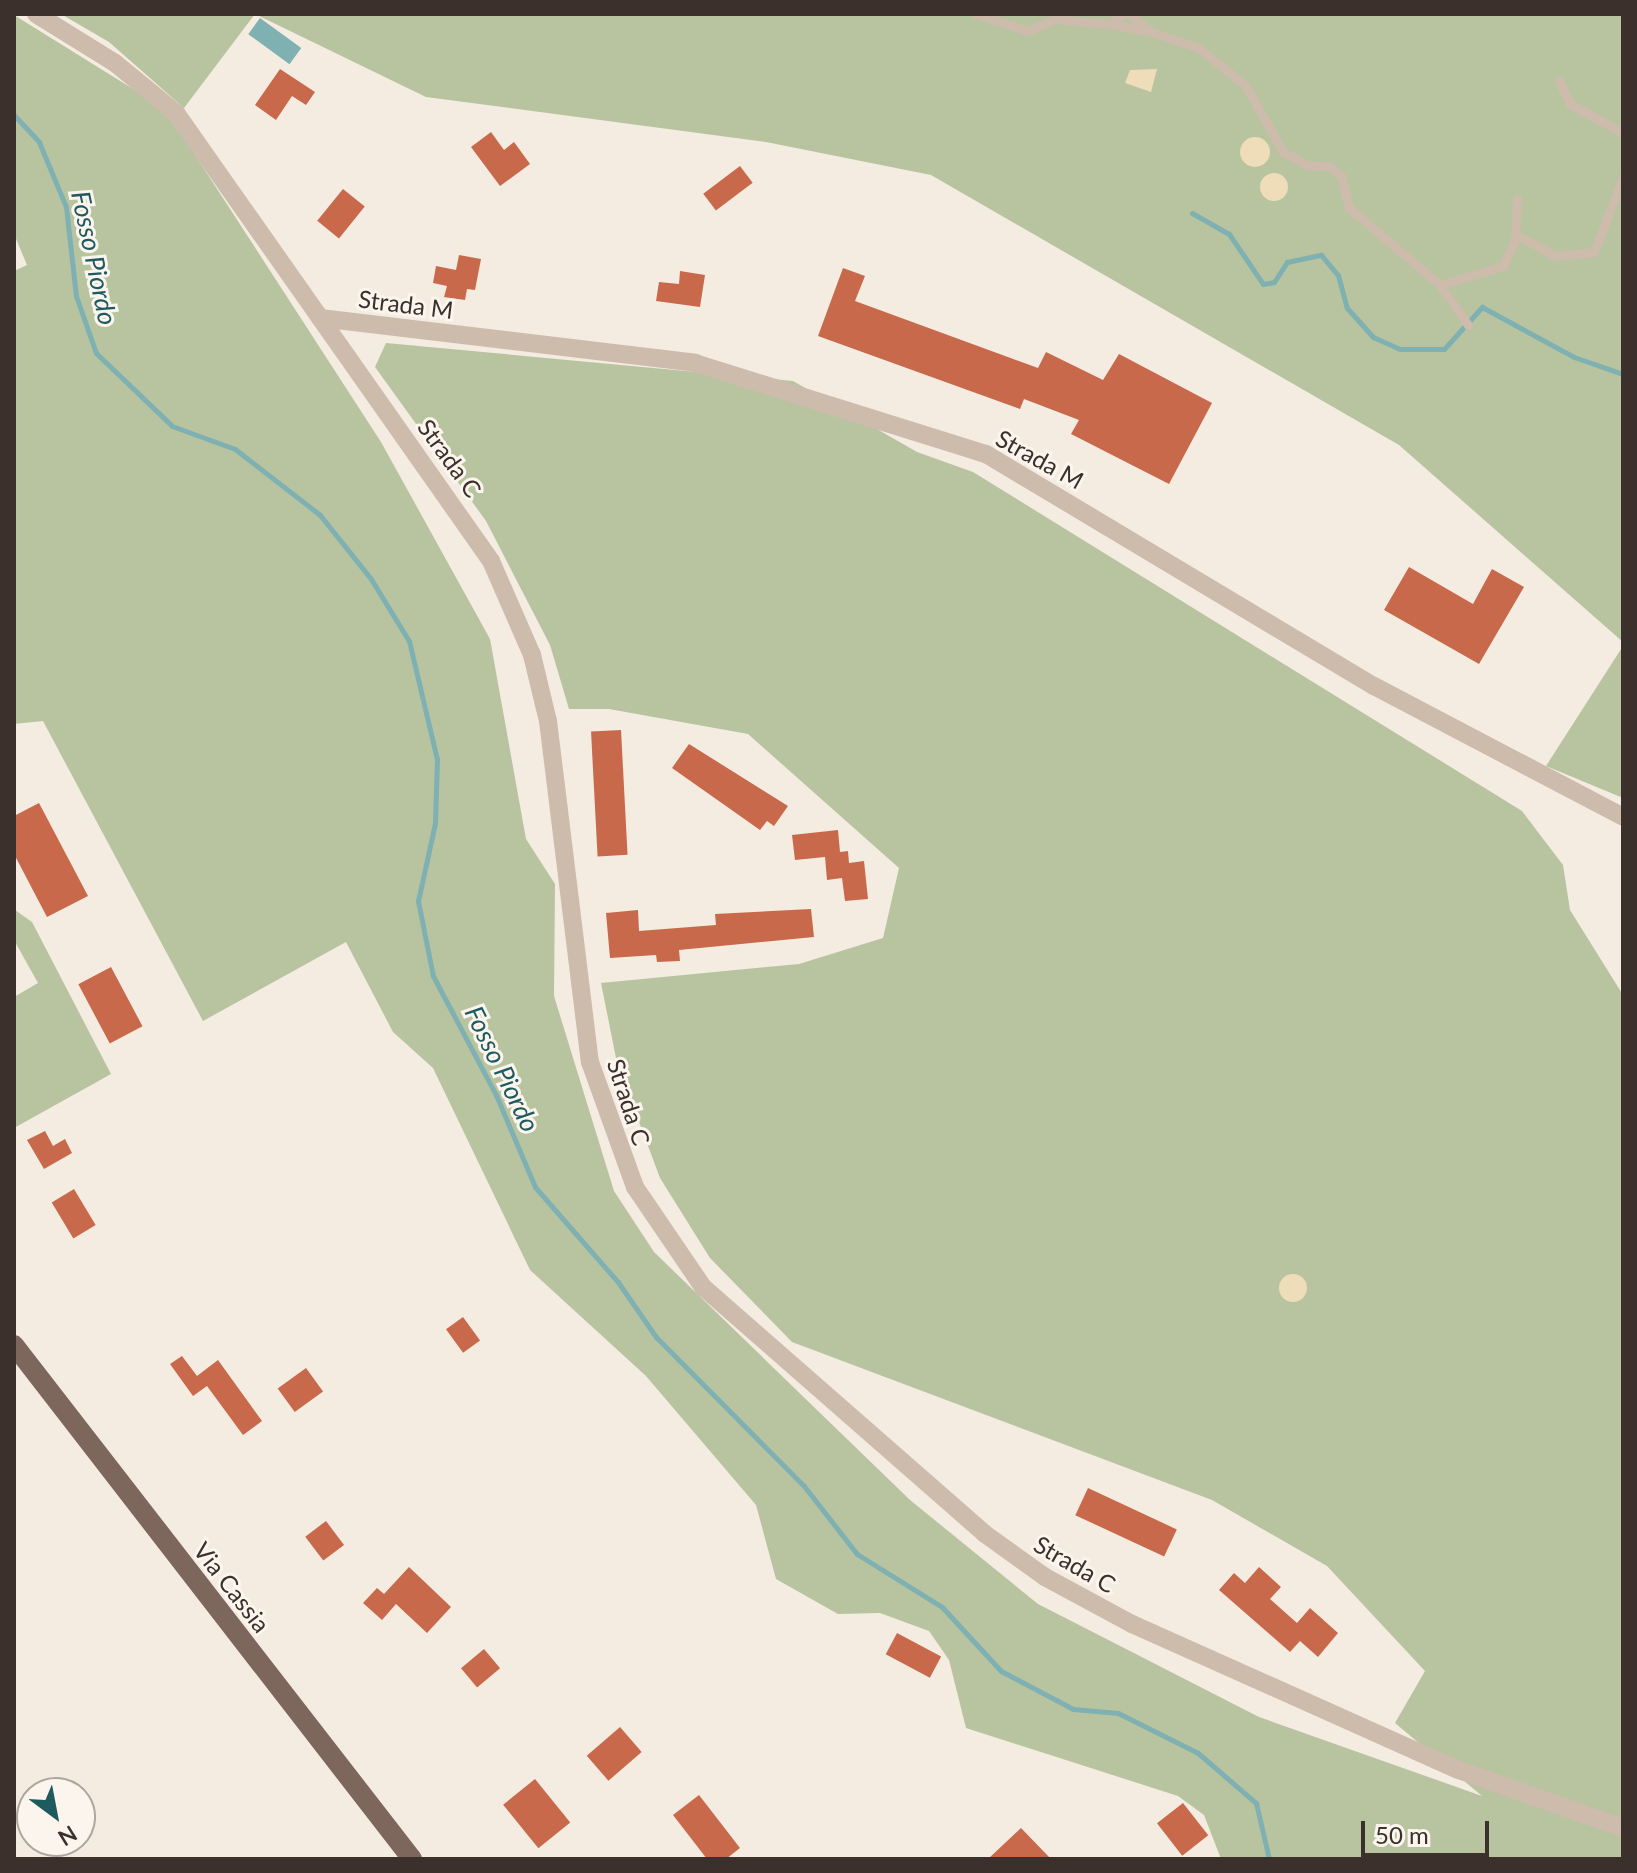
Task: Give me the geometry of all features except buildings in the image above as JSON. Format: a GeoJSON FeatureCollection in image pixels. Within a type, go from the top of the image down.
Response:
{"type":"FeatureCollection","features":[{"type":"Feature","properties":{"kind":"main road","name":"Via Cassia"},"geometry":{"type":"LineString","coordinates":[[14,1345],[412,1859]]}},
{"type":"Feature","properties":{"kind":"street","name":"Strada C"},"geometry":{"type":"LineString","coordinates":[[36,14],[115,63],[176,113],[477,538],[519,619],[551,735],[590,1062],[635,1187],[696,1278],[985,1534],[1045,1577],[1172,1643],[1459,1770],[1623,1828]]}},
{"type":"Feature","properties":{"kind":"street","name":"Strada M"},"geometry":{"type":"LineString","coordinates":[[320,318],[695,363],[986,454],[1374,686],[1623,817]]}},
{"type":"Feature","properties":{"kind":"lane"},"geometry":{"type":"LineString","coordinates":[[976,14],[1027,31],[1055,19],[1109,24],[1151,32],[1199,48],[1246,86],[1283,152],[1307,165],[1329,166],[1341,176],[1349,208],[1440,285],[1465,322]]}},
{"type":"Feature","properties":{"kind":"lane"},"geometry":{"type":"LineString","coordinates":[[1109,24],[1127,14],[1151,32]]}},
{"type":"Feature","properties":{"kind":"lane"},"geometry":{"type":"LineString","coordinates":[[1559,81],[1570,104],[1623,133]]}},
{"type":"Feature","properties":{"kind":"lane"},"geometry":{"type":"LineString","coordinates":[[1516,235],[1556,256],[1594,252],[1623,177]]}},
{"type":"Feature","properties":{"kind":"lane"},"geometry":{"type":"LineString","coordinates":[[1440,285],[1503,266],[1516,235],[1517,199]]}},
{"type":"Feature","properties":{"kind":"green space"},"geometry":{"type":"Polygon","coordinates":[[[61,14],[255,14],[184,108],[109,42],[61,14]]]}},
{"type":"Feature","properties":{"kind":"green space"},"geometry":{"type":"Polygon","coordinates":[[[255,14],[1623,14],[1623,642],[1399,445],[931,175],[766,142],[426,97],[255,14]]]}},
{"type":"Feature","properties":{"kind":"green space"},"geometry":{"type":"Polygon","coordinates":[[[14,15],[146,97],[175,124],[381,442],[490,639],[526,839],[555,884],[554,996],[614,1191],[654,1252],[910,1500],[1038,1604],[1259,1717],[1482,1796],[1395,1723],[1425,1671],[1327,1566],[1212,1500],[792,1342],[710,1258],[660,1178],[617,1063],[601,983],[799,964],[883,938],[899,868],[748,734],[609,709],[569,709],[550,645],[486,521],[375,367],[386,343],[793,381],[917,452],[973,472],[1522,811],[1563,865],[1570,910],[1623,995],[1623,1859],[1221,1859],[1204,1815],[1178,1796],[966,1728],[949,1660],[929,1631],[880,1613],[838,1614],[776,1579],[756,1505],[646,1376],[530,1270],[433,1068],[393,1032],[346,942],[203,1021],[43,721],[14,724],[14,271],[27,265],[14,234],[14,15]]]}},
{"type":"Feature","properties":{"kind":"green space"},"geometry":{"type":"Polygon","coordinates":[[[1623,646],[1623,798],[1546,766],[1623,646]]]}},
{"type":"Feature","properties":{"kind":"green space"},"geometry":{"type":"Polygon","coordinates":[[[15,910],[32,922],[111,1074],[14,1128],[14,997],[38,983],[14,940],[15,910]]]}},
{"type":"Feature","properties":{"kind":"sand"},"geometry":{"type":"Polygon","coordinates":[[[1157,69],[1151,92],[1125,83],[1130,70],[1157,69]]]}},
{"type":"Feature","properties":{"kind":"sand"},"geometry":{"type":"Polygon","coordinates":[[[1255,137],[1266,141],[1270,152],[1266,163],[1255,167],[1244,163],[1240,152],[1244,141],[1255,137]]]}},
{"type":"Feature","properties":{"kind":"sand"},"geometry":{"type":"Polygon","coordinates":[[[1274,173],[1284,177],[1288,187],[1284,197],[1274,201],[1264,197],[1260,187],[1264,177],[1274,173]]]}},
{"type":"Feature","properties":{"kind":"sand"},"geometry":{"type":"Polygon","coordinates":[[[1293,1274],[1303,1278],[1307,1288],[1303,1298],[1293,1302],[1283,1298],[1279,1288],[1283,1278],[1293,1274]]]}},
{"type":"Feature","properties":{"kind":"water"},"geometry":{"type":"Polygon","coordinates":[[[260,18],[301,48],[290,64],[248,34],[260,18]]]}},
{"type":"Feature","properties":{"kind":"waterway","name":"Fosso Piordo"},"geometry":{"type":"LineString","coordinates":[[14,115],[39,142],[66,207],[76,296],[96,353],[172,426],[235,449],[320,515],[371,579],[409,641],[437,759],[435,823],[418,901],[433,976],[496,1095],[535,1187],[618,1282],[656,1337],[804,1486],[857,1554],[942,1607],[1001,1671],[1073,1709],[1118,1713],[1198,1753],[1256,1803],[1269,1859]]}},
{"type":"Feature","properties":{"kind":"waterway"},"geometry":{"type":"LineString","coordinates":[[1192,213],[1229,234],[1263,284],[1274,282],[1287,262],[1321,255],[1338,275],[1347,308],[1373,337],[1400,349],[1444,349],[1482,307],[1574,357],[1623,374]]}}]}
